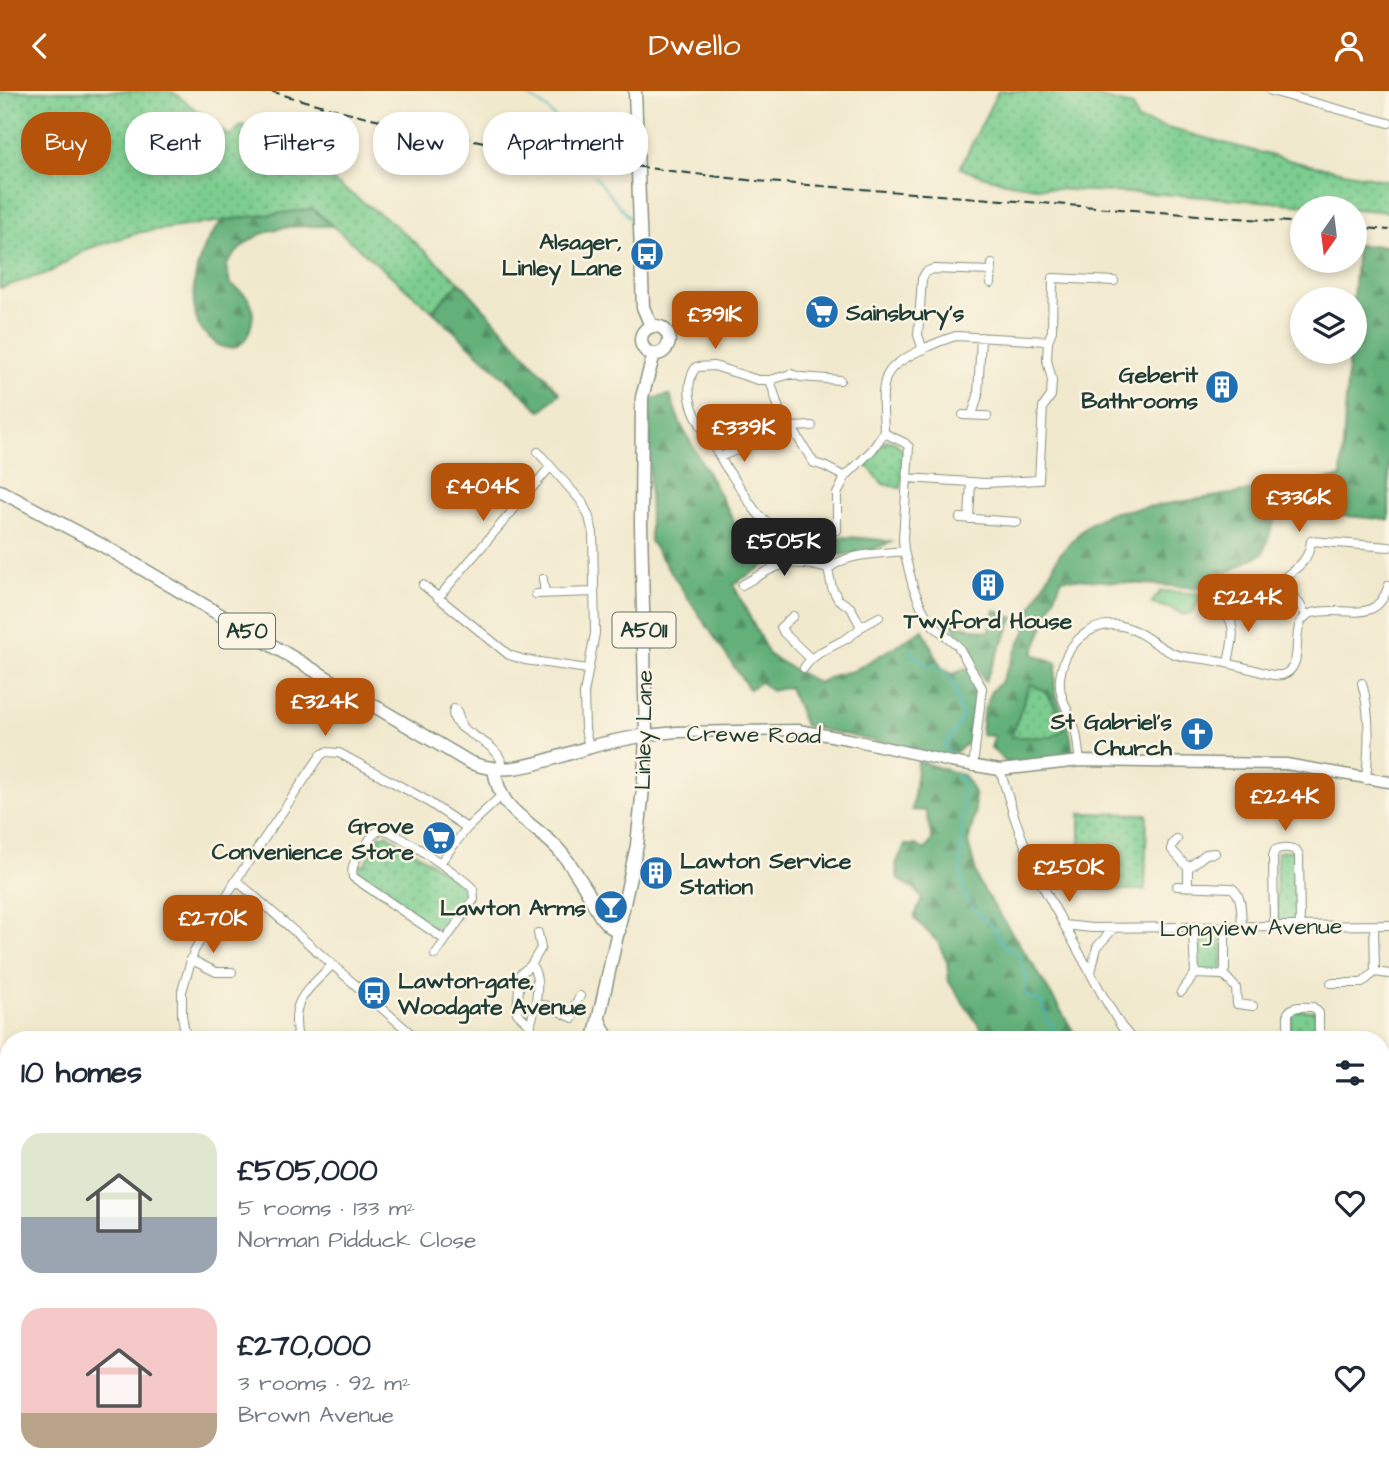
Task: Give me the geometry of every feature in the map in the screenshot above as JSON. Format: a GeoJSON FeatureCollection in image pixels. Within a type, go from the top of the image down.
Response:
{"type":"FeatureCollection","features":[{"type":"Feature","properties":{"kind":"main road"},"geometry":{"type":"LineString","coordinates":[[635,91],[643,307],[651,326]]}},
{"type":"Feature","properties":{"kind":"main road"},"geometry":{"type":"LineString","coordinates":[[651,326],[660,327],[669,337],[666,350],[654,354],[646,351],[640,339],[643,331],[651,326]]}},
{"type":"Feature","properties":{"kind":"main road","name":"Linley Lane"},"geometry":{"type":"LineString","coordinates":[[597,1031],[637,845],[644,779],[646,735],[641,495],[642,397],[654,354]]}},
{"type":"Feature","properties":{"kind":"main road","name":"A50"},"geometry":{"type":"LineString","coordinates":[[0,491],[108,549],[469,762],[499,769]]}},
{"type":"Feature","properties":{"kind":"main road","name":"Crewe Road"},"geometry":{"type":"LineString","coordinates":[[499,769],[536,764],[589,747],[646,735],[799,730],[973,767],[1000,770],[1080,761],[1286,764],[1389,782]]}},
{"type":"Feature","properties":{"kind":"main road"},"geometry":{"type":"LineString","coordinates":[[499,769],[502,796],[509,808],[557,849],[585,887],[605,923],[619,930]]}},
{"type":"Feature","properties":{"kind":"main road"},"geometry":{"type":"LineString","coordinates":[[600,1020],[605,1031]]}},
{"type":"Feature","properties":{"kind":"street"},"geometry":{"type":"LineString","coordinates":[[1271,91],[1389,124]]}},
{"type":"Feature","properties":{"kind":"street"},"geometry":{"type":"LineString","coordinates":[[923,350],[918,335],[922,279],[926,272],[933,269],[992,267],[991,283]]}},
{"type":"Feature","properties":{"kind":"street"},"geometry":{"type":"LineString","coordinates":[[907,478],[971,482],[1042,482],[1042,407],[1051,396],[1052,380],[1047,360],[1048,341],[1052,331],[1053,278],[1114,281]]}},
{"type":"Feature","properties":{"kind":"street"},"geometry":{"type":"LineString","coordinates":[[1101,281],[1101,291]]}},
{"type":"Feature","properties":{"kind":"street"},"geometry":{"type":"LineString","coordinates":[[839,380],[791,374],[770,380],[751,379],[739,372],[714,366],[696,367],[691,375],[689,392],[695,414],[728,473],[761,517],[774,526],[808,534],[841,530],[837,494],[845,477],[872,450],[884,432],[884,389],[888,374],[896,365],[956,336],[1048,341]]}},
{"type":"Feature","properties":{"kind":"street"},"geometry":{"type":"LineString","coordinates":[[981,337],[978,396],[968,415],[987,416]]}},
{"type":"Feature","properties":{"kind":"street"},"geometry":{"type":"LineString","coordinates":[[770,380],[783,422],[791,426],[814,463],[845,477]]}},
{"type":"Feature","properties":{"kind":"street"},"geometry":{"type":"LineString","coordinates":[[720,457],[791,426],[812,426]]}},
{"type":"Feature","properties":{"kind":"street"},"geometry":{"type":"LineString","coordinates":[[884,432],[909,447],[904,551],[913,587],[930,623],[958,646],[982,688],[973,767]]}},
{"type":"Feature","properties":{"kind":"street"},"geometry":{"type":"LineString","coordinates":[[538,452],[582,502],[593,533],[595,633],[584,714],[589,747]]}},
{"type":"Feature","properties":{"kind":"street"},"geometry":{"type":"LineString","coordinates":[[438,598],[550,467]]}},
{"type":"Feature","properties":{"kind":"street"},"geometry":{"type":"LineString","coordinates":[[971,482],[965,518],[1017,521]]}},
{"type":"Feature","properties":{"kind":"street"},"geometry":{"type":"LineString","coordinates":[[1306,615],[1282,579],[1305,562],[1310,553],[1311,541],[1389,547]]}},
{"type":"Feature","properties":{"kind":"street"},"geometry":{"type":"LineString","coordinates":[[742,585],[780,564],[794,562],[828,569],[847,559],[904,551]]}},
{"type":"Feature","properties":{"kind":"street"},"geometry":{"type":"LineString","coordinates":[[828,569],[838,599],[851,608],[861,627]]}},
{"type":"Feature","properties":{"kind":"street"},"geometry":{"type":"LineString","coordinates":[[543,579],[540,594],[593,591]]}},
{"type":"Feature","properties":{"kind":"street"},"geometry":{"type":"LineString","coordinates":[[423,585],[509,655],[525,660],[588,669]]}},
{"type":"Feature","properties":{"kind":"street"},"geometry":{"type":"LineString","coordinates":[[1080,761],[1076,731],[1060,693],[1060,677],[1065,658],[1083,633],[1102,626],[1122,626],[1171,653],[1228,663],[1271,675],[1282,675],[1290,670],[1296,661],[1298,627],[1306,615],[1318,611],[1366,612],[1377,607],[1386,596],[1389,585]]}},
{"type":"Feature","properties":{"kind":"street"},"geometry":{"type":"LineString","coordinates":[[1228,663],[1233,633],[1229,617],[1239,611]]}},
{"type":"Feature","properties":{"kind":"street"},"geometry":{"type":"LineString","coordinates":[[793,616],[781,627],[810,658]]}},
{"type":"Feature","properties":{"kind":"street"},"geometry":{"type":"LineString","coordinates":[[804,668],[810,658],[825,647],[853,636],[861,627],[879,617]]}},
{"type":"Feature","properties":{"kind":"street"},"geometry":{"type":"LineString","coordinates":[[1362,683],[1369,714],[1370,742],[1366,780]]}},
{"type":"Feature","properties":{"kind":"street"},"geometry":{"type":"LineString","coordinates":[[462,727],[502,756],[499,769]]}},
{"type":"Feature","properties":{"kind":"street"},"geometry":{"type":"LineString","coordinates":[[185,1031],[181,1002],[190,959],[236,880],[315,761],[327,752],[339,753],[425,799],[467,828]]}},
{"type":"Feature","properties":{"kind":"street"},"geometry":{"type":"LineString","coordinates":[[1000,770],[1035,872],[1125,1031]]}},
{"type":"Feature","properties":{"kind":"street"},"geometry":{"type":"LineString","coordinates":[[440,863],[467,828],[502,796]]}},
{"type":"Feature","properties":{"kind":"street"},"geometry":{"type":"LineString","coordinates":[[435,955],[474,898],[470,885],[440,863],[385,830],[373,835],[352,865],[355,879],[445,940]]}},
{"type":"Feature","properties":{"kind":"street"},"geometry":{"type":"LineString","coordinates":[[1177,839],[1172,850],[1188,868],[1188,887]]}},
{"type":"Feature","properties":{"kind":"street"},"geometry":{"type":"LineString","coordinates":[[1274,927],[1273,856],[1275,850],[1280,848],[1291,848],[1299,855],[1300,926]]}},
{"type":"Feature","properties":{"kind":"street"},"geometry":{"type":"LineString","coordinates":[[1188,868],[1206,854],[1215,853]]}},
{"type":"Feature","properties":{"kind":"street"},"geometry":{"type":"LineString","coordinates":[[236,880],[408,1031]]}},
{"type":"Feature","properties":{"kind":"street"},"geometry":{"type":"LineString","coordinates":[[1177,886],[1232,888],[1237,891],[1242,927]]}},
{"type":"Feature","properties":{"kind":"street","name":"Longview Avenue"},"geometry":{"type":"LineString","coordinates":[[1064,925],[1077,928],[1389,925]]}},
{"type":"Feature","properties":{"kind":"street"},"geometry":{"type":"LineString","coordinates":[[1374,926],[1375,972]]}},
{"type":"Feature","properties":{"kind":"street"},"geometry":{"type":"LineString","coordinates":[[1181,992],[1195,974],[1193,927]]}},
{"type":"Feature","properties":{"kind":"street"},"geometry":{"type":"LineString","coordinates":[[1225,927],[1223,974],[1236,988],[1237,1004],[1254,1006]]}},
{"type":"Feature","properties":{"kind":"street"},"geometry":{"type":"LineString","coordinates":[[1091,972],[1097,947],[1114,928]]}},
{"type":"Feature","properties":{"kind":"street"},"geometry":{"type":"LineString","coordinates":[[531,1026],[517,1013],[520,974],[531,965],[541,948],[538,933]]}},
{"type":"Feature","properties":{"kind":"street"},"geometry":{"type":"LineString","coordinates":[[190,959],[216,972],[232,972]]}},
{"type":"Feature","properties":{"kind":"street"},"geometry":{"type":"LineString","coordinates":[[529,1031],[536,1004],[538,975],[531,965]]}},
{"type":"Feature","properties":{"kind":"street"},"geometry":{"type":"LineString","coordinates":[[297,1031],[295,1015],[298,1004],[331,966]]}},
{"type":"Feature","properties":{"kind":"street"},"geometry":{"type":"LineString","coordinates":[[1331,983],[1362,983],[1375,972],[1389,974]]}},
{"type":"Feature","properties":{"kind":"street"},"geometry":{"type":"LineString","coordinates":[[1195,974],[1223,974]]}},
{"type":"Feature","properties":{"kind":"street"},"geometry":{"type":"LineString","coordinates":[[536,1004],[571,1016],[580,996]]}},
{"type":"Feature","properties":{"kind":"street"},"geometry":{"type":"LineString","coordinates":[[1288,1031],[1288,1013],[1292,1008],[1313,1007],[1318,1013],[1319,1031]]}},
{"type":"Feature","properties":{"kind":"green space"},"geometry":{"type":"Polygon","coordinates":[[[0,91],[172,91],[199,112],[125,112],[125,175],[225,175],[225,133],[229,136],[239,128],[239,175],[324,175],[390,221],[460,282],[432,311],[313,209],[141,232],[87,249],[50,272],[0,288],[0,91]]]}},
{"type":"Feature","properties":{"kind":"green space"},"geometry":{"type":"Polygon","coordinates":[[[998,91],[1075,91],[1133,106],[1137,120],[1300,163],[1389,181],[1389,212],[1367,210],[1367,196],[1290,196],[1290,204],[1058,189],[1008,182],[960,168],[998,91]]]}},
{"type":"Feature","properties":{"kind":"green space"},"geometry":{"type":"Polygon","coordinates":[[[313,209],[332,226],[300,226],[272,230],[248,242],[226,266],[230,284],[251,303],[252,321],[246,338],[236,347],[223,347],[215,343],[198,324],[194,296],[201,255],[215,230],[224,220],[313,209]]]}},
{"type":"Feature","properties":{"kind":"green space"},"geometry":{"type":"Polygon","coordinates":[[[1367,245],[1389,246],[1389,520],[1278,510],[1263,553],[1199,588],[1062,578],[1033,654],[1057,663],[1056,693],[1071,739],[1073,757],[1008,764],[991,748],[994,736],[981,735],[983,714],[991,691],[1001,682],[1025,632],[1028,615],[1059,555],[1086,526],[1109,513],[1341,477],[1348,364],[1367,364],[1367,287],[1354,287],[1355,273],[1367,273],[1367,245]],[[1030,684],[1011,737],[1052,737],[1064,729],[1052,702],[1043,691],[1030,684]]]}},
{"type":"Feature","properties":{"kind":"green space"},"geometry":{"type":"Polygon","coordinates":[[[460,282],[560,393],[541,411],[432,311],[460,282]]]}},
{"type":"Feature","properties":{"kind":"green space"},"geometry":{"type":"Polygon","coordinates":[[[670,395],[680,423],[746,543],[837,537],[891,542],[863,553],[773,561],[733,584],[769,655],[818,683],[834,675],[853,671],[923,630],[941,667],[953,674],[967,668],[981,687],[974,704],[968,743],[949,757],[805,726],[789,687],[771,691],[761,682],[749,689],[650,541],[649,399],[670,395]]]}},
{"type":"Feature","properties":{"kind":"green space"},"geometry":{"type":"Polygon","coordinates":[[[886,440],[896,443],[904,452],[901,488],[883,484],[865,463],[886,440]]]}},
{"type":"Feature","properties":{"kind":"green space"},"geometry":{"type":"Polygon","coordinates":[[[1161,591],[1202,594],[1193,612],[1184,615],[1151,603],[1161,591]]]}},
{"type":"Feature","properties":{"kind":"green space"},"geometry":{"type":"Polygon","coordinates":[[[995,610],[1014,618],[985,681],[952,623],[989,632],[995,610]]]}},
{"type":"Feature","properties":{"kind":"green space"},"geometry":{"type":"Polygon","coordinates":[[[1030,684],[1044,691],[1058,714],[1064,729],[1052,737],[1011,737],[1030,684]]]}},
{"type":"Feature","properties":{"kind":"green space"},"geometry":{"type":"Polygon","coordinates":[[[918,761],[963,775],[974,793],[975,814],[968,843],[979,883],[1073,1031],[983,1031],[949,982],[947,962],[938,942],[914,918],[922,899],[915,889],[898,879],[896,864],[905,845],[915,845],[925,850],[932,840],[926,811],[912,810],[918,761]]]}},
{"type":"Feature","properties":{"kind":"green space"},"geometry":{"type":"Polygon","coordinates":[[[1080,813],[1147,814],[1145,890],[1099,890],[1080,858],[1080,813]]]}},
{"type":"Feature","properties":{"kind":"green space"},"geometry":{"type":"Polygon","coordinates":[[[387,834],[468,887],[470,898],[467,904],[462,900],[455,909],[461,914],[455,921],[450,918],[445,925],[450,928],[442,934],[355,875],[357,863],[363,866],[380,841],[375,837],[387,834]]]}},
{"type":"Feature","properties":{"kind":"green space"},"geometry":{"type":"Polygon","coordinates":[[[1291,850],[1297,856],[1297,924],[1276,924],[1277,852],[1291,850]]]}},
{"type":"Feature","properties":{"kind":"green space"},"geometry":{"type":"Polygon","coordinates":[[[1223,930],[1222,972],[1199,973],[1195,931],[1223,930]]]}},
{"type":"Feature","properties":{"kind":"green space"},"geometry":{"type":"Polygon","coordinates":[[[1291,1011],[1315,1011],[1316,1031],[1290,1031],[1291,1011]]]}},
{"type":"Feature","properties":{"kind":"waterway"},"geometry":{"type":"LineString","coordinates":[[521,91],[550,112]]}},
{"type":"Feature","properties":{"kind":"waterway"},"geometry":{"type":"LineString","coordinates":[[594,176],[634,223]]}},
{"type":"Feature","properties":{"kind":"waterway"},"geometry":{"type":"LineString","coordinates":[[913,648],[911,653],[926,664],[936,666],[948,676],[954,686],[963,718],[945,746],[948,752]]}},
{"type":"Feature","properties":{"kind":"waterway"},"geometry":{"type":"LineString","coordinates":[[957,773],[963,783],[961,874],[966,897],[991,925],[1002,943],[1018,955],[1027,977],[1027,996],[1043,1003],[1047,1021],[1055,1031]]}},
{"type":"Feature","properties":{"kind":"railway"},"geometry":{"type":"LineString","coordinates":[[270,91],[390,122],[511,147],[695,174],[1290,222]]}},
{"type":"Feature","properties":{"kind":"railway"},"geometry":{"type":"LineString","coordinates":[[1367,228],[1389,230]]}},
{"type":"Feature","properties":{"kind":"place","name":"Alsager, Linley Lane"},"geometry":{"type":"Point","coordinates":[647,254]}},
{"type":"Feature","properties":{"kind":"place","name":"Sainsbury's"},"geometry":{"type":"Point","coordinates":[822,312]}},
{"type":"Feature","properties":{"kind":"place","name":"Geberit Bathrooms"},"geometry":{"type":"Point","coordinates":[1222,387]}},
{"type":"Feature","properties":{"kind":"place","name":"Twyford House"},"geometry":{"type":"Point","coordinates":[988,585]}},
{"type":"Feature","properties":{"kind":"place","name":"St Gabriel's Church"},"geometry":{"type":"Point","coordinates":[1197,734]}},
{"type":"Feature","properties":{"kind":"place","name":"Grove Convenience Store"},"geometry":{"type":"Point","coordinates":[439,838]}},
{"type":"Feature","properties":{"kind":"place","name":"Lawton Service Station"},"geometry":{"type":"Point","coordinates":[656,873]}},
{"type":"Feature","properties":{"kind":"place","name":"Lawton Arms"},"geometry":{"type":"Point","coordinates":[611,907]}},
{"type":"Feature","properties":{"kind":"place","name":"Lawton-gate, Woodgate Avenue"},"geometry":{"type":"Point","coordinates":[374,993]}}]}
